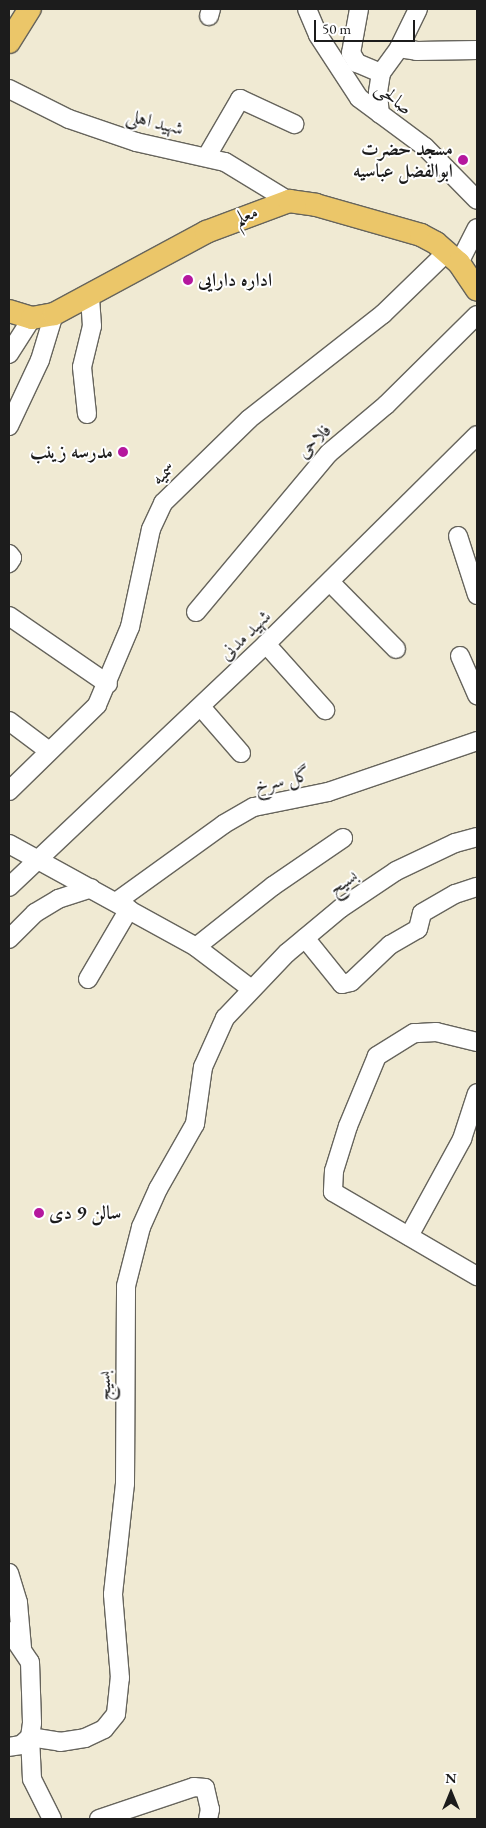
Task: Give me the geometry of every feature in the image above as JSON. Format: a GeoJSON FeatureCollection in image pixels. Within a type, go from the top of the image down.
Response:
{"type":"FeatureCollection","features":[{"type":"Feature","properties":{"kind":"main road"},"geometry":{"type":"LineString","coordinates":[[9,42],[30,9]]}},
{"type":"Feature","properties":{"kind":"main road","name":"معلم"},"geometry":{"type":"LineString","coordinates":[[9,311],[32,318],[54,314],[206,232],[289,201],[316,205],[421,235],[453,258],[477,290]]}},
{"type":"Feature","properties":{"kind":"street","name":"صالحی"},"geometry":{"type":"LineString","coordinates":[[307,9],[318,35],[359,98],[426,147],[477,200]]}},
{"type":"Feature","properties":{"kind":"street"},"geometry":{"type":"LineString","coordinates":[[359,9],[351,53],[357,63],[381,73]]}},
{"type":"Feature","properties":{"kind":"street"},"geometry":{"type":"LineString","coordinates":[[380,114],[378,93],[381,73],[399,48],[418,9]]}},
{"type":"Feature","properties":{"kind":"street"},"geometry":{"type":"LineString","coordinates":[[399,48],[417,51],[477,50]]}},
{"type":"Feature","properties":{"kind":"street","name":"شهید اهلی"},"geometry":{"type":"LineString","coordinates":[[9,89],[69,119],[136,142],[207,156],[225,162],[289,201]]}},
{"type":"Feature","properties":{"kind":"street"},"geometry":{"type":"LineString","coordinates":[[207,156],[240,99],[294,124]]}},
{"type":"Feature","properties":{"kind":"street","name":"سمیه"},"geometry":{"type":"LineString","coordinates":[[9,791],[97,705],[108,684],[130,627],[151,529],[163,503],[250,419],[453,258],[477,228]]}},
{"type":"Feature","properties":{"kind":"street"},"geometry":{"type":"LineString","coordinates":[[87,414],[82,367],[92,326],[90,295]]}},
{"type":"Feature","properties":{"kind":"street"},"geometry":{"type":"LineString","coordinates":[[9,426],[40,360],[54,314]]}},
{"type":"Feature","properties":{"kind":"street","name":"فلاحی"},"geometry":{"type":"LineString","coordinates":[[196,612],[329,453],[386,405],[477,315]]}},
{"type":"Feature","properties":{"kind":"street"},"geometry":{"type":"LineString","coordinates":[[9,354],[32,318]]}},
{"type":"Feature","properties":{"kind":"street","name":"شهید مدنی"},"geometry":{"type":"LineString","coordinates":[[9,887],[201,707],[330,582],[477,435]]}},
{"type":"Feature","properties":{"kind":"street"},"geometry":{"type":"LineString","coordinates":[[458,536],[477,595]]}},
{"type":"Feature","properties":{"kind":"street"},"geometry":{"type":"LineString","coordinates":[[9,554],[12,558],[9,563]]}},
{"type":"Feature","properties":{"kind":"street"},"geometry":{"type":"LineString","coordinates":[[330,582],[396,650]]}},
{"type":"Feature","properties":{"kind":"street"},"geometry":{"type":"LineString","coordinates":[[9,616],[108,684]]}},
{"type":"Feature","properties":{"kind":"street"},"geometry":{"type":"LineString","coordinates":[[266,644],[325,710]]}},
{"type":"Feature","properties":{"kind":"street"},"geometry":{"type":"LineString","coordinates":[[460,656],[477,695]]}},
{"type":"Feature","properties":{"kind":"street"},"geometry":{"type":"LineString","coordinates":[[201,707],[241,753]]}},
{"type":"Feature","properties":{"kind":"street"},"geometry":{"type":"LineString","coordinates":[[9,721],[49,751]]}},
{"type":"Feature","properties":{"kind":"street","name":"گل سرخ"},"geometry":{"type":"LineString","coordinates":[[122,905],[224,824],[254,807],[328,792],[477,741]]}},
{"type":"Feature","properties":{"kind":"street","name":"بسیح"},"geometry":{"type":"LineString","coordinates":[[250,988],[305,938],[396,871],[455,842],[477,836]]}},
{"type":"Feature","properties":{"kind":"street"},"geometry":{"type":"LineString","coordinates":[[196,947],[273,886],[343,838]]}},
{"type":"Feature","properties":{"kind":"street"},"geometry":{"type":"LineString","coordinates":[[9,844],[196,947],[250,988]]}},
{"type":"Feature","properties":{"kind":"street"},"geometry":{"type":"LineString","coordinates":[[305,938],[342,984],[350,982],[390,945],[418,929],[422,914],[455,894],[477,887]]}},
{"type":"Feature","properties":{"kind":"street"},"geometry":{"type":"LineString","coordinates":[[9,939],[35,913],[58,899],[91,888]]}},
{"type":"Feature","properties":{"kind":"street"},"geometry":{"type":"LineString","coordinates":[[88,979],[122,905]]}},
{"type":"Feature","properties":{"kind":"street","name":"بسیج"},"geometry":{"type":"LineString","coordinates":[[30,1737],[60,1742],[85,1738],[104,1729],[116,1714],[120,1678],[113,1594],[125,1484],[126,1286],[141,1227],[158,1189],[195,1124],[203,1067],[225,1018],[250,988]]}},
{"type":"Feature","properties":{"kind":"street"},"geometry":{"type":"LineString","coordinates":[[477,1042],[436,1032],[414,1033],[393,1044],[377,1056],[348,1126],[334,1171],[333,1192],[477,1276]]}},
{"type":"Feature","properties":{"kind":"street"},"geometry":{"type":"LineString","coordinates":[[408,1236],[462,1139],[477,1094]]}},
{"type":"Feature","properties":{"kind":"street"},"geometry":{"type":"LineString","coordinates":[[9,1574],[18,1603],[16,1648]]}},
{"type":"Feature","properties":{"kind":"street"},"geometry":{"type":"LineString","coordinates":[[9,1630],[16,1648],[30,1662],[32,1779],[52,1819]]}},
{"type":"Feature","properties":{"kind":"street"},"geometry":{"type":"LineString","coordinates":[[9,1747],[22,1745],[30,1737]]}},
{"type":"Feature","properties":{"kind":"street"},"geometry":{"type":"LineString","coordinates":[[99,1819],[194,1787],[205,1788],[210,1809],[208,1819]]}},
{"type":"Feature","properties":{"kind":"place","name":"مسجد حضرت ابوالفضل عباسیه"},"geometry":{"type":"Point","coordinates":[463,160]}},
{"type":"Feature","properties":{"kind":"place","name":"اداره دارایی"},"geometry":{"type":"Point","coordinates":[188,280]}},
{"type":"Feature","properties":{"kind":"place","name":"مدرسه زینب"},"geometry":{"type":"Point","coordinates":[123,452]}},
{"type":"Feature","properties":{"kind":"place","name":"سالن 9 دی"},"geometry":{"type":"Point","coordinates":[39,1213]}}]}
